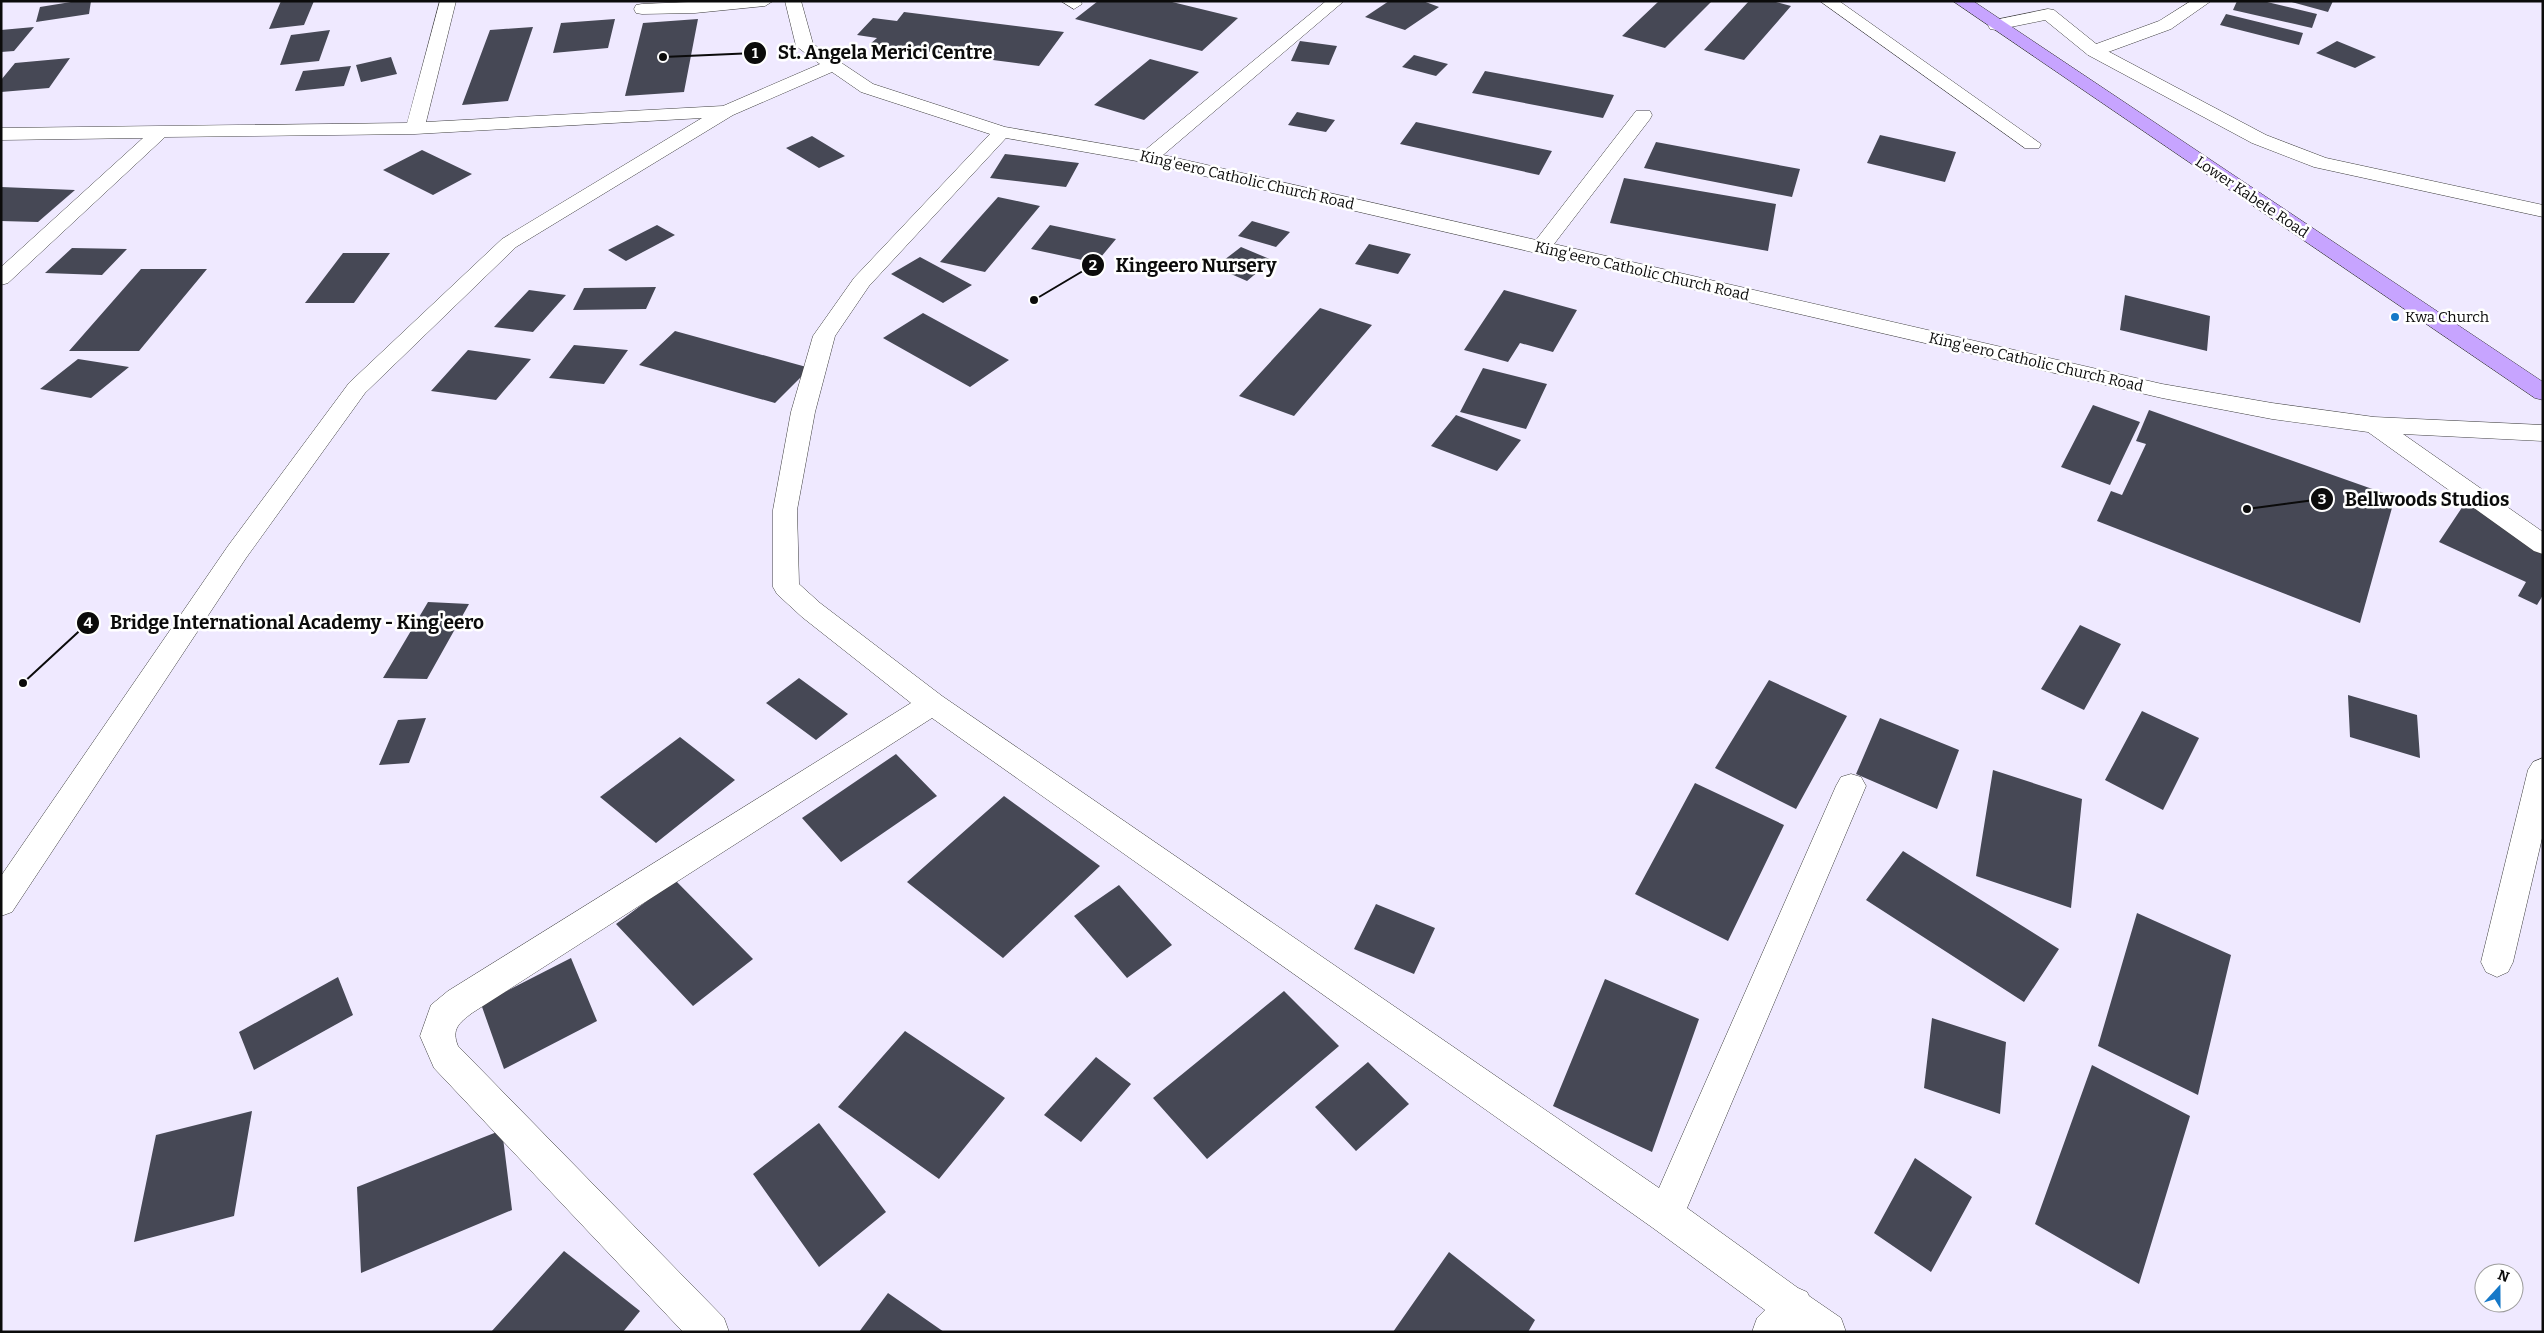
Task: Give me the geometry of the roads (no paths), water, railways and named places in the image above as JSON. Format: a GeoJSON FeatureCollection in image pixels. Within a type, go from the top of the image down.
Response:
{"type":"FeatureCollection","features":[{"type":"Feature","properties":{"kind":"main road","name":"Lower Kabete Road"},"geometry":{"type":"LineString","coordinates":[[1961,1],[2543,393]]}},
{"type":"Feature","properties":{"kind":"street"},"geometry":{"type":"LineString","coordinates":[[415,128],[448,1]]}},
{"type":"Feature","properties":{"kind":"street"},"geometry":{"type":"LineString","coordinates":[[642,9],[695,8],[765,1]]}},
{"type":"Feature","properties":{"kind":"street","name":"King'eero Catholic Church Road"},"geometry":{"type":"LineString","coordinates":[[793,1],[805,46],[868,88],[1002,132],[1148,157],[2162,391],[2272,411],[2374,425],[2543,433]]}},
{"type":"Feature","properties":{"kind":"street"},"geometry":{"type":"LineString","coordinates":[[1148,157],[1336,1]]}},
{"type":"Feature","properties":{"kind":"street"},"geometry":{"type":"LineString","coordinates":[[1828,1],[2032,144]]}},
{"type":"Feature","properties":{"kind":"street"},"geometry":{"type":"LineString","coordinates":[[2029,1],[2094,51],[2258,139],[2321,163],[2543,211]]}},
{"type":"Feature","properties":{"kind":"street"},"geometry":{"type":"LineString","coordinates":[[2094,51],[2165,25],[2203,1]]}},
{"type":"Feature","properties":{"kind":"street"},"geometry":{"type":"LineString","coordinates":[[1996,25],[2048,14]]}},
{"type":"Feature","properties":{"kind":"street"},"geometry":{"type":"LineString","coordinates":[[1,902],[238,552],[358,388],[449,298],[509,243],[726,111],[834,65]]}},
{"type":"Feature","properties":{"kind":"street"},"geometry":{"type":"LineString","coordinates":[[1,134],[415,128],[726,111]]}},
{"type":"Feature","properties":{"kind":"street"},"geometry":{"type":"LineString","coordinates":[[1541,248],[1643,115]]}},
{"type":"Feature","properties":{"kind":"street"},"geometry":{"type":"LineString","coordinates":[[1,279],[160,132]]}},
{"type":"Feature","properties":{"kind":"street"},"geometry":{"type":"LineString","coordinates":[[1002,132],[861,282],[824,336],[803,412],[785,510],[786,587],[811,610],[932,704],[1666,1215],[1782,1319],[1827,1332]]}},
{"type":"Feature","properties":{"kind":"street"},"geometry":{"type":"LineString","coordinates":[[2374,425],[2543,545]]}},
{"type":"Feature","properties":{"kind":"street"},"geometry":{"type":"LineString","coordinates":[[710,1332],[446,1057],[437,1036],[443,1016],[460,1002],[932,704]]}},
{"type":"Feature","properties":{"kind":"street"},"geometry":{"type":"LineString","coordinates":[[2497,962],[2543,770]]}},
{"type":"Feature","properties":{"kind":"street"},"geometry":{"type":"LineString","coordinates":[[1666,1215],[1851,786]]}},
{"type":"Feature","properties":{"kind":"place","name":"St. Angela Merici Centre"},"geometry":{"type":"Point","coordinates":[663,57]}},
{"type":"Feature","properties":{"kind":"place","name":"Kingeero Nursery"},"geometry":{"type":"Point","coordinates":[1034,300]}},
{"type":"Feature","properties":{"kind":"place","name":"Kwa Church"},"geometry":{"type":"Point","coordinates":[2395,317]}},
{"type":"Feature","properties":{"kind":"place","name":"Bellwoods Studios"},"geometry":{"type":"Point","coordinates":[2247,509]}},
{"type":"Feature","properties":{"kind":"place","name":"Bridge International Academy - King'eero"},"geometry":{"type":"Point","coordinates":[23,683]}}]}
